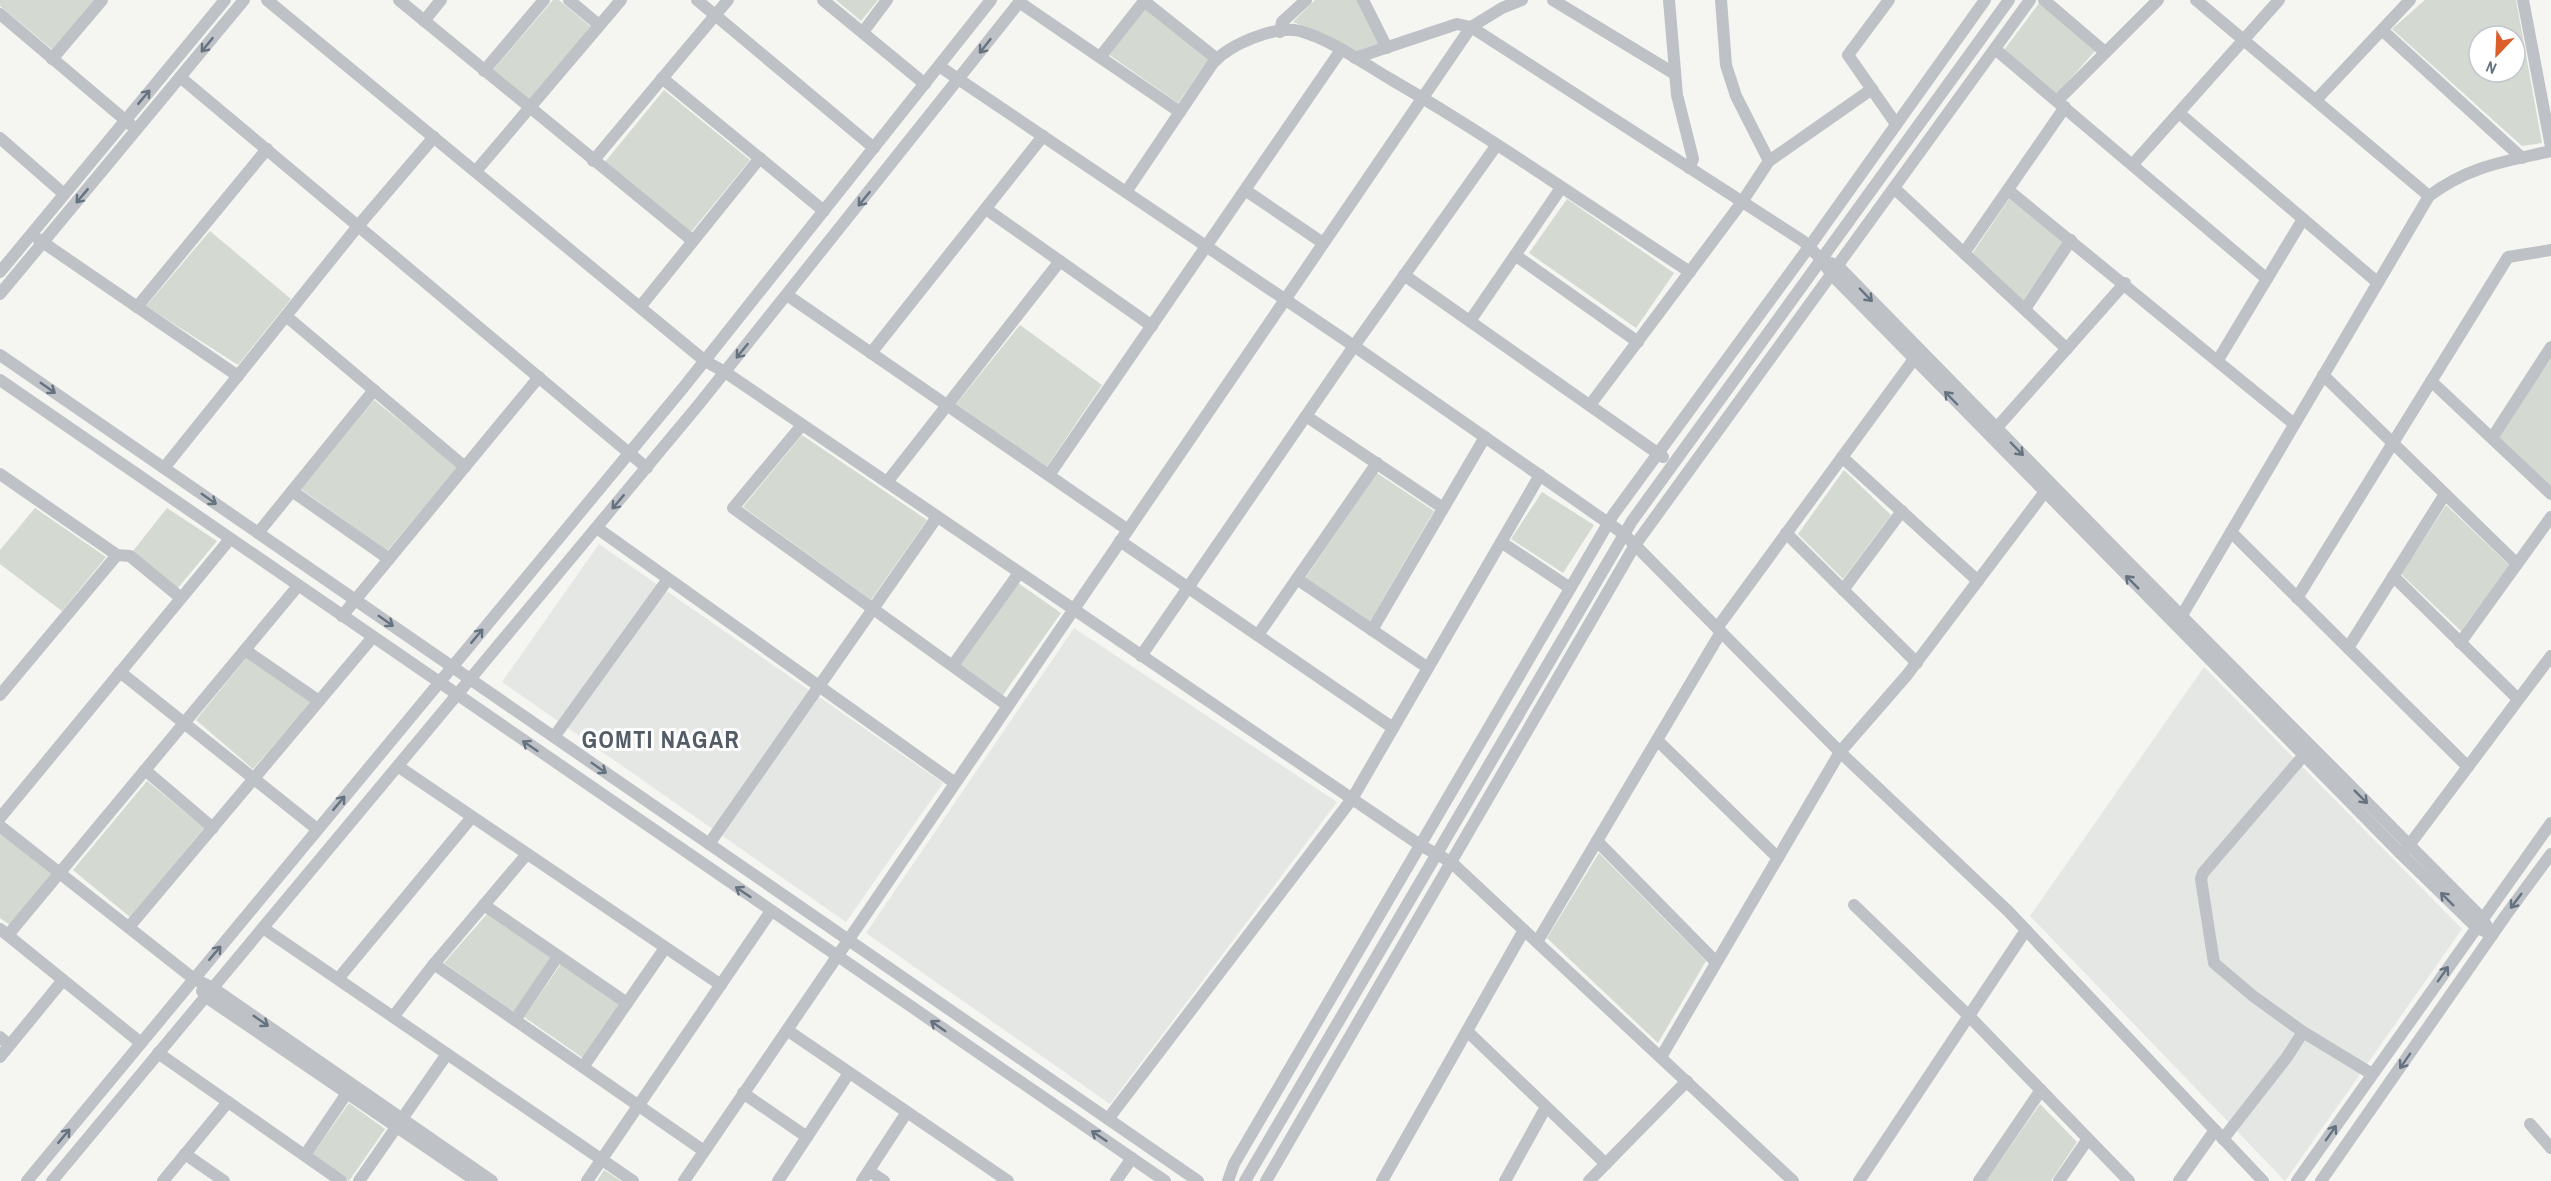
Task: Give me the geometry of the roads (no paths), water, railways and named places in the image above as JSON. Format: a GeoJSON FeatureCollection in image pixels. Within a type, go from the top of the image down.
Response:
{"type":"FeatureCollection","features":[{"type":"Feature","properties":{"kind":"street"},"geometry":{"type":"LineString","coordinates":[[52,59],[102,0]]}},
{"type":"Feature","properties":{"kind":"street"},"geometry":{"type":"LineString","coordinates":[[0,272],[225,0]]}},
{"type":"Feature","properties":{"kind":"street"},"geometry":{"type":"LineString","coordinates":[[0,294],[244,0]]}},
{"type":"Feature","properties":{"kind":"street"},"geometry":{"type":"LineString","coordinates":[[267,0],[705,361],[725,372],[1420,845],[1451,862],[1793,1181]]}},
{"type":"Feature","properties":{"kind":"street"},"geometry":{"type":"LineString","coordinates":[[399,0],[693,241]]}},
{"type":"Feature","properties":{"kind":"street"},"geometry":{"type":"LineString","coordinates":[[424,21],[441,0]]}},
{"type":"Feature","properties":{"kind":"street"},"geometry":{"type":"LineString","coordinates":[[484,71],[544,0]]}},
{"type":"Feature","properties":{"kind":"street"},"geometry":{"type":"LineString","coordinates":[[569,0],[599,26]]}},
{"type":"Feature","properties":{"kind":"street"},"geometry":{"type":"LineString","coordinates":[[476,171],[621,0]]}},
{"type":"Feature","properties":{"kind":"street"},"geometry":{"type":"LineString","coordinates":[[697,0],[874,148]]}},
{"type":"Feature","properties":{"kind":"street"},"geometry":{"type":"LineString","coordinates":[[593,161],[728,0]]}},
{"type":"Feature","properties":{"kind":"street"},"geometry":{"type":"LineString","coordinates":[[823,0],[925,84]]}},
{"type":"Feature","properties":{"kind":"street"},"geometry":{"type":"LineString","coordinates":[[862,32],[888,0]]}},
{"type":"Feature","properties":{"kind":"street"},"geometry":{"type":"LineString","coordinates":[[27,1181],[630,453],[991,0]]}},
{"type":"Feature","properties":{"kind":"street"},"geometry":{"type":"LineString","coordinates":[[1280,32],[1282,22],[1306,0]]}},
{"type":"Feature","properties":{"kind":"street"},"geometry":{"type":"LineString","coordinates":[[1364,0],[1387,48]]}},
{"type":"Feature","properties":{"kind":"street"},"geometry":{"type":"LineString","coordinates":[[684,1181],[1471,27],[1502,8],[1522,0]]}},
{"type":"Feature","properties":{"kind":"street"},"geometry":{"type":"LineString","coordinates":[[1553,0],[1675,74]]}},
{"type":"Feature","properties":{"kind":"street"},"geometry":{"type":"LineString","coordinates":[[1668,0],[1677,95],[1693,159],[1689,168]]}},
{"type":"Feature","properties":{"kind":"street"},"geometry":{"type":"LineString","coordinates":[[1721,0],[1726,65],[1736,96],[1769,161]]}},
{"type":"Feature","properties":{"kind":"street"},"geometry":{"type":"LineString","coordinates":[[1889,0],[1848,55],[1896,124]]}},
{"type":"Feature","properties":{"kind":"street"},"geometry":{"type":"LineString","coordinates":[[1228,1181],[1234,1164],[1608,522],[1809,247],[1985,0]]}},
{"type":"Feature","properties":{"kind":"street"},"geometry":{"type":"LineString","coordinates":[[1245,1181],[1624,534],[1672,464],[2009,0]]}},
{"type":"Feature","properties":{"kind":"street"},"geometry":{"type":"LineString","coordinates":[[1266,1181],[1635,545],[2030,0]]}},
{"type":"Feature","properties":{"kind":"street"},"geometry":{"type":"LineString","coordinates":[[2044,0],[2104,52]]}},
{"type":"Feature","properties":{"kind":"street"},"geometry":{"type":"LineString","coordinates":[[1964,253],[2008,190],[2061,104],[2104,52],[2158,0]]}},
{"type":"Feature","properties":{"kind":"street"},"geometry":{"type":"LineString","coordinates":[[2196,0],[2429,196]]}},
{"type":"Feature","properties":{"kind":"street"},"geometry":{"type":"LineString","coordinates":[[2133,164],[2279,0]]}},
{"type":"Feature","properties":{"kind":"street"},"geometry":{"type":"LineString","coordinates":[[2316,100],[2410,0]]}},
{"type":"Feature","properties":{"kind":"street"},"geometry":{"type":"LineString","coordinates":[[2523,0],[2551,147]]}},
{"type":"Feature","properties":{"kind":"street"},"geometry":{"type":"LineString","coordinates":[[52,1181],[647,468],[1020,1],[1180,112]]}},
{"type":"Feature","properties":{"kind":"street"},"geometry":{"type":"LineString","coordinates":[[1100,57],[1144,1],[1217,59]]}},
{"type":"Feature","properties":{"kind":"street"},"geometry":{"type":"LineString","coordinates":[[0,14],[136,130]]}},
{"type":"Feature","properties":{"kind":"street"},"geometry":{"type":"LineString","coordinates":[[1355,58],[1458,24],[1471,27],[1809,247],[2492,935]]}},
{"type":"Feature","properties":{"kind":"street"},"geometry":{"type":"LineString","coordinates":[[2382,30],[2522,158]]}},
{"type":"Feature","properties":{"kind":"street"},"geometry":{"type":"LineString","coordinates":[[1126,192],[1223,52],[1249,39],[1280,32],[1298,31],[1341,50],[1422,97],[1690,272]]}},
{"type":"Feature","properties":{"kind":"street"},"geometry":{"type":"LineString","coordinates":[[1995,49],[2267,279]]}},
{"type":"Feature","properties":{"kind":"street"},"geometry":{"type":"LineString","coordinates":[[1049,476],[1341,50]]}},
{"type":"Feature","properties":{"kind":"street"},"geometry":{"type":"LineString","coordinates":[[939,66],[1354,346],[1624,534],[1840,752],[2026,930],[2263,1181]]}},
{"type":"Feature","properties":{"kind":"street"},"geometry":{"type":"LineString","coordinates":[[180,77],[647,468]]}},
{"type":"Feature","properties":{"kind":"street"},"geometry":{"type":"LineString","coordinates":[[662,78],[824,211]]}},
{"type":"Feature","properties":{"kind":"street"},"geometry":{"type":"LineString","coordinates":[[1590,405],[1742,202],[1769,161],[1872,89]]}},
{"type":"Feature","properties":{"kind":"street"},"geometry":{"type":"LineString","coordinates":[[2179,113],[2377,282]]}},
{"type":"Feature","properties":{"kind":"street"},"geometry":{"type":"LineString","coordinates":[[872,353],[1043,136]]}},
{"type":"Feature","properties":{"kind":"street"},"geometry":{"type":"LineString","coordinates":[[164,468],[358,226],[434,137]]}},
{"type":"Feature","properties":{"kind":"street"},"geometry":{"type":"LineString","coordinates":[[0,138],[64,194]]}},
{"type":"Feature","properties":{"kind":"street"},"geometry":{"type":"LineString","coordinates":[[1141,656],[1354,346],[1496,146]]}},
{"type":"Feature","properties":{"kind":"street"},"geometry":{"type":"LineString","coordinates":[[137,307],[267,149]]}},
{"type":"Feature","properties":{"kind":"street"},"geometry":{"type":"LineString","coordinates":[[2179,621],[2429,196],[2448,182],[2480,167],[2551,151]]}},
{"type":"Feature","properties":{"kind":"street"},"geometry":{"type":"LineString","coordinates":[[640,308],[760,158]]}},
{"type":"Feature","properties":{"kind":"street"},"geometry":{"type":"LineString","coordinates":[[1470,321],[1562,188]]}},
{"type":"Feature","properties":{"kind":"street"},"geometry":{"type":"LineString","coordinates":[[1894,189],[2067,348]]}},
{"type":"Feature","properties":{"kind":"street"},"geometry":{"type":"LineString","coordinates":[[1245,190],[1323,243]]}},
{"type":"Feature","properties":{"kind":"street"},"geometry":{"type":"LineString","coordinates":[[2008,190],[2125,283],[2294,424]]}},
{"type":"Feature","properties":{"kind":"street"},"geometry":{"type":"LineString","coordinates":[[986,209],[1152,326]]}},
{"type":"Feature","properties":{"kind":"street"},"geometry":{"type":"LineString","coordinates":[[2218,360],[2303,219]]}},
{"type":"Feature","properties":{"kind":"street"},"geometry":{"type":"LineString","coordinates":[[31,234],[238,376]]}},
{"type":"Feature","properties":{"kind":"street"},"geometry":{"type":"LineString","coordinates":[[2025,309],[2071,240]]}},
{"type":"Feature","properties":{"kind":"street"},"geometry":{"type":"LineString","coordinates":[[2297,598],[2508,257],[2551,250]]}},
{"type":"Feature","properties":{"kind":"street"},"geometry":{"type":"LineString","coordinates":[[1515,255],[1638,342]]}},
{"type":"Feature","properties":{"kind":"street"},"geometry":{"type":"LineString","coordinates":[[886,482],[1060,261]]}},
{"type":"Feature","properties":{"kind":"street"},"geometry":{"type":"LineString","coordinates":[[1835,271],[1914,359],[1992,432],[2044,493],[2179,621],[2304,755],[2406,850]]}},
{"type":"Feature","properties":{"kind":"street"},"geometry":{"type":"LineString","coordinates":[[1404,275],[1672,464]]}},
{"type":"Feature","properties":{"kind":"street"},"geometry":{"type":"LineString","coordinates":[[1992,432],[2125,283]]}},
{"type":"Feature","properties":{"kind":"street"},"geometry":{"type":"LineString","coordinates":[[787,295],[1128,530]]}},
{"type":"Feature","properties":{"kind":"street"},"geometry":{"type":"LineString","coordinates":[[286,316],[465,467]]}},
{"type":"Feature","properties":{"kind":"street"},"geometry":{"type":"LineString","coordinates":[[2492,438],[2551,347]]}},
{"type":"Feature","properties":{"kind":"street"},"geometry":{"type":"LineString","coordinates":[[0,355],[1198,1181]]}},
{"type":"Feature","properties":{"kind":"street"},"geometry":{"type":"LineString","coordinates":[[1537,942],[1657,740],[1719,630],[1786,533],[1914,359]]}},
{"type":"Feature","properties":{"kind":"street"},"geometry":{"type":"LineString","coordinates":[[2323,375],[2517,564]]}},
{"type":"Feature","properties":{"kind":"street"},"geometry":{"type":"LineString","coordinates":[[342,616],[539,377]]}},
{"type":"Feature","properties":{"kind":"street"},"geometry":{"type":"LineString","coordinates":[[0,380],[372,638],[1165,1181]]}},
{"type":"Feature","properties":{"kind":"street"},"geometry":{"type":"LineString","coordinates":[[2432,381],[2551,494]]}},
{"type":"Feature","properties":{"kind":"street"},"geometry":{"type":"LineString","coordinates":[[258,533],[374,390]]}},
{"type":"Feature","properties":{"kind":"street"},"geometry":{"type":"LineString","coordinates":[[1306,416],[1443,508]]}},
{"type":"Feature","properties":{"kind":"street"},"geometry":{"type":"LineString","coordinates":[[802,425],[733,508],[1008,706]]}},
{"type":"Feature","properties":{"kind":"street"},"geometry":{"type":"LineString","coordinates":[[1372,630],[1485,437]]}},
{"type":"Feature","properties":{"kind":"street"},"geometry":{"type":"LineString","coordinates":[[1842,457],[1978,581]]}},
{"type":"Feature","properties":{"kind":"street"},"geometry":{"type":"LineString","coordinates":[[1258,635],[1377,463]]}},
{"type":"Feature","properties":{"kind":"street"},"geometry":{"type":"LineString","coordinates":[[0,474],[117,555],[130,556],[181,598]]}},
{"type":"Feature","properties":{"kind":"street"},"geometry":{"type":"LineString","coordinates":[[1108,1119],[1352,799],[1540,475]]}},
{"type":"Feature","properties":{"kind":"street"},"geometry":{"type":"LineString","coordinates":[[292,491],[389,559]]}},
{"type":"Feature","properties":{"kind":"street"},"geometry":{"type":"LineString","coordinates":[[1660,1057],[1840,752],[1917,663],[2044,493]]}},
{"type":"Feature","properties":{"kind":"street"},"geometry":{"type":"LineString","coordinates":[[2348,648],[2445,494]]}},
{"type":"Feature","properties":{"kind":"street"},"geometry":{"type":"LineString","coordinates":[[1843,590],[1902,512]]}},
{"type":"Feature","properties":{"kind":"street"},"geometry":{"type":"LineString","coordinates":[[709,844],[937,517]]}},
{"type":"Feature","properties":{"kind":"street"},"geometry":{"type":"LineString","coordinates":[[2460,643],[2551,517]]}},
{"type":"Feature","properties":{"kind":"street"},"geometry":{"type":"LineString","coordinates":[[597,528],[955,783]]}},
{"type":"Feature","properties":{"kind":"street"},"geometry":{"type":"LineString","coordinates":[[2231,532],[2468,767]]}},
{"type":"Feature","properties":{"kind":"street"},"geometry":{"type":"LineString","coordinates":[[1786,533],[1917,663]]}},
{"type":"Feature","properties":{"kind":"street"},"geometry":{"type":"LineString","coordinates":[[0,818],[230,539]]}},
{"type":"Feature","properties":{"kind":"street"},"geometry":{"type":"LineString","coordinates":[[1120,541],[1393,728]]}},
{"type":"Feature","properties":{"kind":"street"},"geometry":{"type":"LineString","coordinates":[[1501,542],[1570,588]]}},
{"type":"Feature","properties":{"kind":"street"},"geometry":{"type":"LineString","coordinates":[[0,695],[117,555]]}},
{"type":"Feature","properties":{"kind":"street"},"geometry":{"type":"LineString","coordinates":[[953,665],[1019,573]]}},
{"type":"Feature","properties":{"kind":"street"},"geometry":{"type":"LineString","coordinates":[[2393,576],[2518,699]]}},
{"type":"Feature","properties":{"kind":"street"},"geometry":{"type":"LineString","coordinates":[[554,737],[668,579]]}},
{"type":"Feature","properties":{"kind":"street"},"geometry":{"type":"LineString","coordinates":[[1297,579],[1428,668]]}},
{"type":"Feature","properties":{"kind":"street"},"geometry":{"type":"LineString","coordinates":[[141,1043],[4,932],[59,873],[298,586]]}},
{"type":"Feature","properties":{"kind":"street"},"geometry":{"type":"LineString","coordinates":[[129,927],[372,638]]}},
{"type":"Feature","properties":{"kind":"street"},"geometry":{"type":"LineString","coordinates":[[245,650],[319,701]]}},
{"type":"Feature","properties":{"kind":"street"},"geometry":{"type":"LineString","coordinates":[[2406,850],[2551,656]]}},
{"type":"Feature","properties":{"kind":"street"},"geometry":{"type":"LineString","coordinates":[[120,672],[317,829]]}},
{"type":"Feature","properties":{"kind":"street"},"geometry":{"type":"LineString","coordinates":[[1657,740],[1778,858]]}},
{"type":"Feature","properties":{"kind":"street"},"geometry":{"type":"LineString","coordinates":[[2304,755],[2203,873],[2201,879],[2214,963],[2253,996],[2302,1032],[2373,1074]]}},
{"type":"Feature","properties":{"kind":"street"},"geometry":{"type":"LineString","coordinates":[[399,767],[721,985]]}},
{"type":"Feature","properties":{"kind":"street"},"geometry":{"type":"LineString","coordinates":[[145,770],[213,828]]}},
{"type":"Feature","properties":{"kind":"street"},"geometry":{"type":"LineString","coordinates":[[338,979],[472,817]]}},
{"type":"Feature","properties":{"kind":"street"},"geometry":{"type":"LineString","coordinates":[[2297,1181],[2551,823]]}},
{"type":"Feature","properties":{"kind":"street"},"geometry":{"type":"LineString","coordinates":[[0,826],[209,992],[347,1093],[492,1181]]}},
{"type":"Feature","properties":{"kind":"street"},"geometry":{"type":"LineString","coordinates":[[1597,841],[1716,962]]}},
{"type":"Feature","properties":{"kind":"street"},"geometry":{"type":"LineString","coordinates":[[393,1017],[434,964],[527,854]]}},
{"type":"Feature","properties":{"kind":"street"},"geometry":{"type":"LineString","coordinates":[[2321,1181],[2551,854]]}},
{"type":"Feature","properties":{"kind":"street"},"geometry":{"type":"LineString","coordinates":[[484,905],[627,1004]]}},
{"type":"Feature","properties":{"kind":"street"},"geometry":{"type":"LineString","coordinates":[[1854,905],[1969,1016],[2129,1181]]}},
{"type":"Feature","properties":{"kind":"street"},"geometry":{"type":"LineString","coordinates":[[586,1181],[771,911]]}},
{"type":"Feature","properties":{"kind":"street"},"geometry":{"type":"LineString","coordinates":[[263,928],[633,1181]]}},
{"type":"Feature","properties":{"kind":"street"},"geometry":{"type":"LineString","coordinates":[[1382,1181],[1524,930]]}},
{"type":"Feature","properties":{"kind":"street"},"geometry":{"type":"LineString","coordinates":[[1860,1181],[2026,930]]}},
{"type":"Feature","properties":{"kind":"street"},"geometry":{"type":"LineString","coordinates":[[583,1067],[665,948]]}},
{"type":"Feature","properties":{"kind":"street"},"geometry":{"type":"LineString","coordinates":[[515,1020],[558,956]]}},
{"type":"Feature","properties":{"kind":"street"},"geometry":{"type":"LineString","coordinates":[[434,964],[704,1151]]}},
{"type":"Feature","properties":{"kind":"street"},"geometry":{"type":"LineString","coordinates":[[0,1057],[5,1041],[63,980]]}},
{"type":"Feature","properties":{"kind":"street"},"geometry":{"type":"LineString","coordinates":[[209,992],[399,1123],[476,1181]]}},
{"type":"Feature","properties":{"kind":"street"},"geometry":{"type":"LineString","coordinates":[[787,1030],[1008,1181]]}},
{"type":"Feature","properties":{"kind":"street"},"geometry":{"type":"LineString","coordinates":[[1467,1031],[1606,1164]]}},
{"type":"Feature","properties":{"kind":"street"},"geometry":{"type":"LineString","coordinates":[[2179,1181],[2287,1057],[2302,1032]]}},
{"type":"Feature","properties":{"kind":"street"},"geometry":{"type":"LineString","coordinates":[[158,1053],[341,1181]]}},
{"type":"Feature","properties":{"kind":"street"},"geometry":{"type":"LineString","coordinates":[[360,1181],[447,1054]]}},
{"type":"Feature","properties":{"kind":"street"},"geometry":{"type":"LineString","coordinates":[[778,1181],[849,1073]]}},
{"type":"Feature","properties":{"kind":"street"},"geometry":{"type":"LineString","coordinates":[[1590,1181],[1687,1081]]}},
{"type":"Feature","properties":{"kind":"street"},"geometry":{"type":"LineString","coordinates":[[1979,1181],[2041,1090]]}},
{"type":"Feature","properties":{"kind":"street"},"geometry":{"type":"LineString","coordinates":[[304,1155],[347,1093]]}},
{"type":"Feature","properties":{"kind":"street"},"geometry":{"type":"LineString","coordinates":[[743,1093],[807,1137]]}},
{"type":"Feature","properties":{"kind":"street"},"geometry":{"type":"LineString","coordinates":[[163,1181],[228,1102]]}},
{"type":"Feature","properties":{"kind":"street"},"geometry":{"type":"LineString","coordinates":[[1506,1181],[1546,1107]]}},
{"type":"Feature","properties":{"kind":"street"},"geometry":{"type":"LineString","coordinates":[[884,1181],[865,1176],[907,1112]]}},
{"type":"Feature","properties":{"kind":"street"},"geometry":{"type":"LineString","coordinates":[[2530,1124],[2551,1148]]}},
{"type":"Feature","properties":{"kind":"street"},"geometry":{"type":"LineString","coordinates":[[2059,1181],[2088,1139]]}},
{"type":"Feature","properties":{"kind":"street"},"geometry":{"type":"LineString","coordinates":[[185,1154],[224,1181]]}},
{"type":"Feature","properties":{"kind":"street"},"geometry":{"type":"LineString","coordinates":[[1116,1181],[1132,1158]]}},
{"type":"Feature","properties":{"kind":"district","name":"GOMTI NAGAR"},"geometry":{"type":"Point","coordinates":[661,739]}}]}
